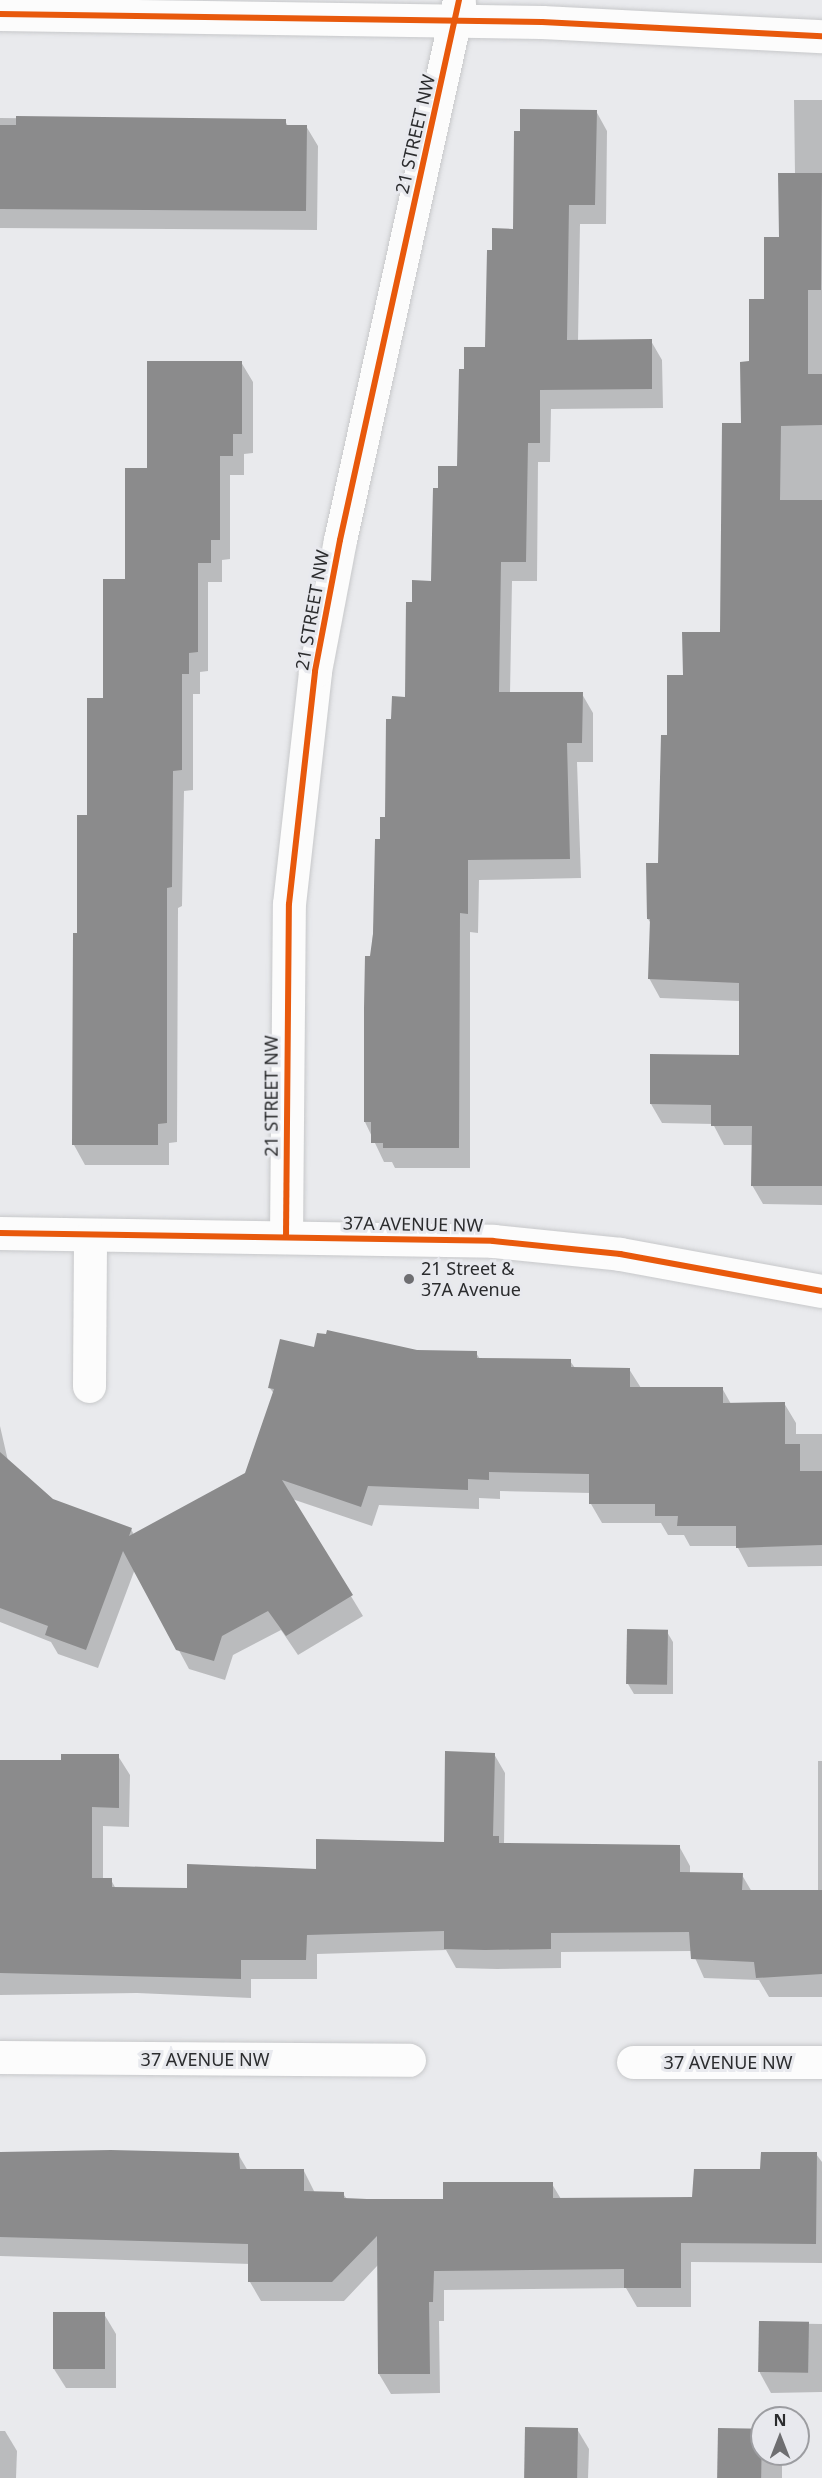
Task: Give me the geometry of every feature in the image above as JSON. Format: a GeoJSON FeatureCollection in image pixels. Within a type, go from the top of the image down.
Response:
{"type":"FeatureCollection","features":[{"type":"Feature","properties":{"kind":"street"},"geometry":{"type":"LineString","coordinates":[[0,14],[458,11],[590,23],[822,36]]}},
{"type":"Feature","properties":{"kind":"street","name":"21 STREET NW"},"geometry":{"type":"LineString","coordinates":[[286,1237],[289,904],[315,671],[340,540],[458,11]]}},
{"type":"Feature","properties":{"kind":"street","name":"37A AVENUE NW"},"geometry":{"type":"LineString","coordinates":[[0,1233],[90,1238],[286,1237],[555,1246],[702,1267],[822,1291]]}},
{"type":"Feature","properties":{"kind":"street"},"geometry":{"type":"LineString","coordinates":[[89,1386],[90,1238]]}},
{"type":"Feature","properties":{"kind":"street","name":"37 AVENUE NW"},"geometry":{"type":"LineString","coordinates":[[0,2057],[409,2060]]}},
{"type":"Feature","properties":{"kind":"street","name":"37 AVENUE NW"},"geometry":{"type":"LineString","coordinates":[[633,2062],[822,2062]]}},
{"type":"Feature","properties":{"kind":"building"},"geometry":{"type":"Polygon","coordinates":[[[520,109],[597,110],[595,205],[569,205],[567,340],[652,339],[652,389],[540,390],[540,443],[528,443],[526,562],[501,562],[499,692],[583,692],[582,743],[567,743],[570,859],[468,860],[468,914],[460,913],[459,1148],[383,1148],[383,1143],[371,1143],[371,1122],[364,1122],[364,1008],[365,956],[370,956],[373,934],[375,839],[380,839],[380,817],[385,817],[386,719],[391,719],[392,696],[405,697],[406,602],[412,602],[412,580],[431,581],[433,488],[438,488],[438,466],[457,466],[459,369],[464,369],[464,347],[485,347],[487,250],[492,250],[492,228],[513,229],[514,131],[520,131],[520,109]]]}},
{"type":"Feature","properties":{"kind":"building"},"geometry":{"type":"Polygon","coordinates":[[[16,116],[286,119],[286,125],[307,125],[306,211],[0,209],[0,125],[16,125],[16,116]]]}},
{"type":"Feature","properties":{"kind":"building"},"geometry":{"type":"Polygon","coordinates":[[[778,173],[822,173],[821,290],[808,290],[808,374],[822,374],[822,425],[781,426],[780,500],[822,500],[822,1186],[751,1186],[752,1126],[711,1126],[711,1105],[650,1104],[650,1054],[739,1055],[739,983],[648,979],[650,919],[647,919],[646,863],[658,863],[661,735],[667,735],[667,675],[683,675],[682,632],[720,632],[722,423],[741,423],[740,362],[749,361],[749,299],[764,299],[764,237],[779,237],[778,173]]]}},
{"type":"Feature","properties":{"kind":"building"},"geometry":{"type":"Polygon","coordinates":[[[147,361],[242,361],[242,434],[233,434],[233,456],[220,456],[220,540],[211,540],[211,563],[198,563],[198,652],[189,653],[189,674],[182,674],[182,770],[173,771],[172,887],[167,888],[167,1123],[158,1124],[158,1145],[72,1145],[73,933],[77,933],[77,815],[87,815],[87,698],[103,698],[103,579],[125,579],[125,468],[147,468],[147,361]]]}},
{"type":"Feature","properties":{"kind":"building"},"geometry":{"type":"Polygon","coordinates":[[[327,1330],[417,1350],[477,1351],[477,1358],[571,1359],[571,1367],[630,1368],[630,1387],[723,1387],[723,1403],[785,1402],[785,1444],[800,1444],[800,1471],[822,1471],[822,1545],[736,1548],[736,1526],[677,1526],[678,1516],[655,1516],[655,1504],[589,1504],[589,1474],[489,1472],[489,1480],[468,1479],[468,1490],[368,1486],[361,1507],[282,1480],[353,1595],[286,1636],[268,1611],[222,1636],[214,1661],[176,1650],[123,1551],[86,1650],[45,1635],[48,1626],[0,1608],[0,1452],[53,1499],[132,1528],[129,1536],[245,1473],[274,1389],[268,1388],[280,1339],[314,1347],[317,1333],[326,1334],[327,1330]]]}},
{"type":"Feature","properties":{"kind":"building"},"geometry":{"type":"Polygon","coordinates":[[[627,1629],[668,1630],[667,1685],[626,1684],[627,1629]]]}},
{"type":"Feature","properties":{"kind":"building"},"geometry":{"type":"Polygon","coordinates":[[[445,1751],[495,1753],[493,1836],[499,1836],[499,1843],[680,1845],[680,1872],[743,1873],[742,1890],[822,1890],[822,1974],[756,1978],[754,1962],[691,1959],[689,1932],[551,1933],[551,1949],[485,1950],[444,1949],[444,1931],[307,1935],[306,1960],[241,1960],[241,1979],[0,1973],[0,1760],[61,1760],[61,1754],[119,1754],[119,1808],[92,1807],[92,1878],[112,1878],[112,1887],[187,1888],[187,1864],[316,1869],[316,1839],[444,1842],[445,1751]]]}},
{"type":"Feature","properties":{"kind":"building"},"geometry":{"type":"Polygon","coordinates":[[[111,2150],[239,2153],[240,2169],[304,2169],[304,2191],[344,2192],[344,2198],[367,2199],[443,2199],[443,2182],[553,2182],[553,2198],[692,2197],[694,2169],[760,2169],[761,2152],[817,2152],[816,2244],[681,2243],[681,2288],[624,2288],[624,2269],[434,2271],[433,2302],[429,2302],[430,2374],[378,2374],[377,2236],[332,2282],[248,2282],[248,2244],[0,2237],[0,2152],[111,2150]]]}},
{"type":"Feature","properties":{"kind":"building"},"geometry":{"type":"Polygon","coordinates":[[[53,2312],[105,2312],[105,2369],[53,2369],[53,2312]]]}},
{"type":"Feature","properties":{"kind":"building"},"geometry":{"type":"Polygon","coordinates":[[[759,2321],[809,2322],[808,2373],[758,2372],[759,2321]]]}},
{"type":"Feature","properties":{"kind":"building"},"geometry":{"type":"Polygon","coordinates":[[[525,2427],[578,2428],[577,2478],[524,2478],[525,2427]]]}},
{"type":"Feature","properties":{"kind":"building"},"geometry":{"type":"Polygon","coordinates":[[[718,2428],[750,2429],[750,2466],[761,2466],[761,2478],[717,2478],[718,2428]]]}},
{"type":"Feature","properties":{"kind":"cycle path"},"geometry":{"type":"LineString","coordinates":[[286,1237],[289,904],[315,671],[340,540],[459,0]]}},
{"type":"Feature","properties":{"kind":"cycle path"},"geometry":{"type":"LineString","coordinates":[[0,14],[542,22],[822,36]]}},
{"type":"Feature","properties":{"kind":"cycle path"},"geometry":{"type":"LineString","coordinates":[[0,1233],[493,1241],[620,1254],[822,1291]]}},
{"type":"Feature","properties":{"kind":"place","name":"21 Street & 37A Avenue"},"geometry":{"type":"Point","coordinates":[409,1279]}}]}
